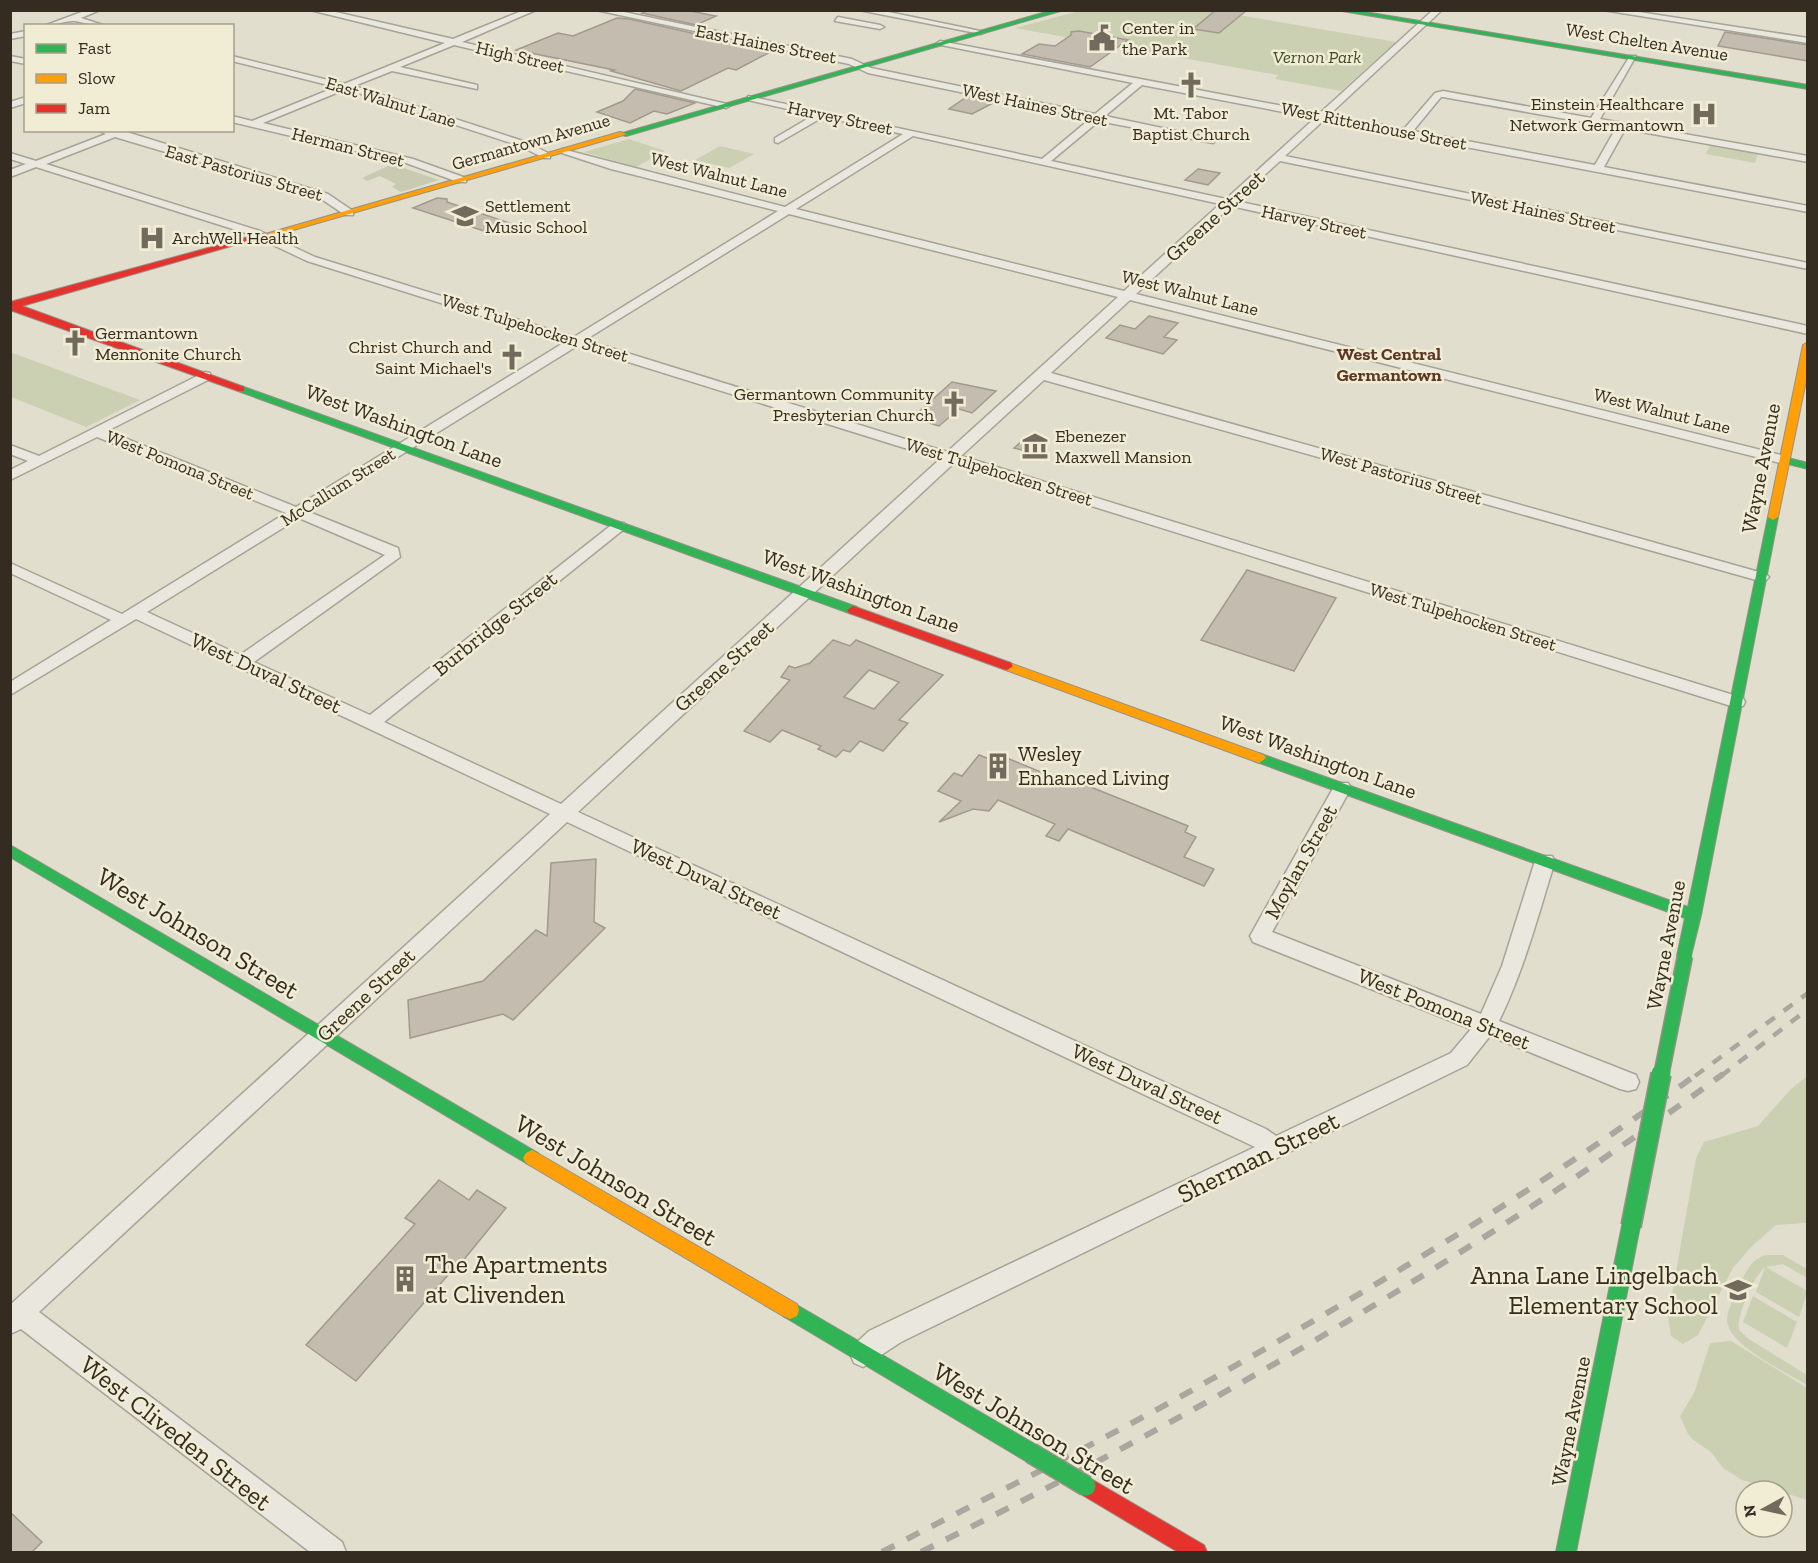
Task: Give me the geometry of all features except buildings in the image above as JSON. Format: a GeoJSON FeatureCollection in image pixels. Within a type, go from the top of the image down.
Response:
{"type":"FeatureCollection","features":[{"type":"Feature","properties":{"kind":"main road","name":"West Chelten Avenue"},"geometry":{"type":"LineString","coordinates":[[1338,10],[1808,87]]}},
{"type":"Feature","properties":{"kind":"main road","name":"Germantown Avenue"},"geometry":{"type":"LineString","coordinates":[[12,306],[350,213],[1057,11]]}},
{"type":"Feature","properties":{"kind":"main road","name":"West Washington Lane"},"geometry":{"type":"LineString","coordinates":[[12,306],[1694,915]]}},
{"type":"Feature","properties":{"kind":"main road","name":"Wayne Avenue"},"geometry":{"type":"LineString","coordinates":[[1566,1552],[1808,345]]}},
{"type":"Feature","properties":{"kind":"main road","name":"West Walnut Lane"},"geometry":{"type":"LineString","coordinates":[[1784,460],[1808,466]]}},
{"type":"Feature","properties":{"kind":"main road","name":"West Johnson Street"},"geometry":{"type":"LineString","coordinates":[[10,850],[1197,1552]]}},
{"type":"Feature","properties":{"kind":"street"},"geometry":{"type":"LineString","coordinates":[[54,24],[96,10]]}},
{"type":"Feature","properties":{"kind":"street","name":"High Street"},"geometry":{"type":"LineString","coordinates":[[314,10],[726,105]]}},
{"type":"Feature","properties":{"kind":"street"},"geometry":{"type":"LineString","coordinates":[[253,124],[532,10]]}},
{"type":"Feature","properties":{"kind":"street","name":"East Haines Street"},"geometry":{"type":"LineString","coordinates":[[600,10],[852,62],[860,66]]}},
{"type":"Feature","properties":{"kind":"street"},"geometry":{"type":"LineString","coordinates":[[863,10],[981,32]]}},
{"type":"Feature","properties":{"kind":"street","name":"Greene Street"},"geometry":{"type":"LineString","coordinates":[[16,1317],[1438,10]]}},
{"type":"Feature","properties":{"kind":"street"},"geometry":{"type":"LineString","coordinates":[[1607,10],[1808,41]]}},
{"type":"Feature","properties":{"kind":"street"},"geometry":{"type":"LineString","coordinates":[[851,12],[834,21],[880,27]]}},
{"type":"Feature","properties":{"kind":"street"},"geometry":{"type":"LineString","coordinates":[[72,18],[94,24]]}},
{"type":"Feature","properties":{"kind":"street","name":"West Rittenhouse Street"},"geometry":{"type":"LineString","coordinates":[[940,44],[1808,209]]}},
{"type":"Feature","properties":{"kind":"street","name":"East Walnut Lane"},"geometry":{"type":"LineString","coordinates":[[234,58],[345,86],[517,142],[547,156]]}},
{"type":"Feature","properties":{"kind":"street"},"geometry":{"type":"LineString","coordinates":[[1594,121],[1633,58]]}},
{"type":"Feature","properties":{"kind":"street","name":"West Haines Street"},"geometry":{"type":"LineString","coordinates":[[860,66],[1210,141]]}},
{"type":"Feature","properties":{"kind":"street"},"geometry":{"type":"LineString","coordinates":[[392,68],[474,87]]}},
{"type":"Feature","properties":{"kind":"street"},"geometry":{"type":"LineString","coordinates":[[1044,162],[1140,82]]}},
{"type":"Feature","properties":{"kind":"street"},"geometry":{"type":"LineString","coordinates":[[1406,133],[1441,94],[1808,159]]}},
{"type":"Feature","properties":{"kind":"street","name":"Harvey Street"},"geometry":{"type":"LineString","coordinates":[[751,98],[1808,330]]}},
{"type":"Feature","properties":{"kind":"street"},"geometry":{"type":"LineString","coordinates":[[778,140],[821,114]]}},
{"type":"Feature","properties":{"kind":"street","name":"Herman Street"},"geometry":{"type":"LineString","coordinates":[[234,119],[409,161],[462,180]]}},
{"type":"Feature","properties":{"kind":"street"},"geometry":{"type":"LineString","coordinates":[[1598,169],[1622,126]]}},
{"type":"Feature","properties":{"kind":"street","name":"East Pastorius Street"},"geometry":{"type":"LineString","coordinates":[[106,132],[324,196],[350,213]]}},
{"type":"Feature","properties":{"kind":"street"},"geometry":{"type":"LineString","coordinates":[[10,174],[121,132]]}},
{"type":"Feature","properties":{"kind":"street","name":"McCallum Street"},"geometry":{"type":"LineString","coordinates":[[10,690],[912,133]]}},
{"type":"Feature","properties":{"kind":"street","name":"West Walnut Lane"},"geometry":{"type":"LineString","coordinates":[[565,151],[604,165],[1784,460]]}},
{"type":"Feature","properties":{"kind":"street","name":"West Tulpehocken Street"},"geometry":{"type":"LineString","coordinates":[[10,156],[264,236],[311,259],[1737,702]]}},
{"type":"Feature","properties":{"kind":"street","name":"West Haines Street"},"geometry":{"type":"LineString","coordinates":[[1279,158],[1808,266]]}},
{"type":"Feature","properties":{"kind":"street","name":"West Pastorius Street"},"geometry":{"type":"LineString","coordinates":[[1042,375],[1761,577]]}},
{"type":"Feature","properties":{"kind":"street"},"geometry":{"type":"LineString","coordinates":[[10,476],[205,376]]}},
{"type":"Feature","properties":{"kind":"street","name":"West Pomona Street"},"geometry":{"type":"LineString","coordinates":[[97,432],[394,553],[242,662]]}},
{"type":"Feature","properties":{"kind":"street"},"geometry":{"type":"LineString","coordinates":[[10,449],[40,461]]}},
{"type":"Feature","properties":{"kind":"street","name":"Burbridge Street"},"geometry":{"type":"LineString","coordinates":[[372,723],[619,526]]}},
{"type":"Feature","properties":{"kind":"street","name":"West Duval Street"},"geometry":{"type":"LineString","coordinates":[[10,567],[242,662],[1258,1136],[1275,1149]]}},
{"type":"Feature","properties":{"kind":"street","name":"Moylan Street"},"geometry":{"type":"LineString","coordinates":[[1260,936],[1342,788]]}},
{"type":"Feature","properties":{"kind":"street","name":"Sherman Street"},"geometry":{"type":"LineString","coordinates":[[863,1354],[878,1340],[892,1332],[1441,1070],[1467,1052],[1487,1026],[1497,1007],[1545,861]]}},
{"type":"Feature","properties":{"kind":"street","name":"West Pomona Street"},"geometry":{"type":"LineString","coordinates":[[1260,936],[1628,1082]]}},
{"type":"Feature","properties":{"kind":"street","name":"West Cliveden Street"},"geometry":{"type":"LineString","coordinates":[[16,1317],[332,1552]]}},
{"type":"Feature","properties":{"kind":"green space","name":"Vernon Park"},"geometry":{"type":"Polygon","coordinates":[[[1209,10],[1396,42],[1341,91],[1275,79],[1278,75],[1015,28],[1079,11],[1209,10]]]}},
{"type":"Feature","properties":{"kind":"green space"},"geometry":{"type":"Polygon","coordinates":[[[629,139],[665,151],[636,167],[584,152],[629,139]]]}},
{"type":"Feature","properties":{"kind":"green space"},"geometry":{"type":"Polygon","coordinates":[[[1710,145],[1758,153],[1755,163],[1706,154],[1710,145]]]}},
{"type":"Feature","properties":{"kind":"green space"},"geometry":{"type":"Polygon","coordinates":[[[720,146],[754,154],[729,168],[695,160],[720,146]]]}},
{"type":"Feature","properties":{"kind":"green space"},"geometry":{"type":"Polygon","coordinates":[[[392,164],[439,180],[401,192],[392,187],[396,184],[380,176],[367,181],[362,178],[392,164]]]}},
{"type":"Feature","properties":{"kind":"green space"},"geometry":{"type":"Polygon","coordinates":[[[10,352],[140,400],[86,427],[11,397],[10,352]]]}},
{"type":"Feature","properties":{"kind":"green space"},"geometry":{"type":"Polygon","coordinates":[[[1807,1076],[1807,1223],[1776,1225],[1752,1246],[1733,1268],[1698,1335],[1683,1344],[1671,1336],[1668,1317],[1696,1158],[1704,1142],[1758,1126],[1791,1089],[1807,1076]]]}},
{"type":"Feature","properties":{"kind":"green space"},"geometry":{"type":"Polygon","coordinates":[[[1766,1255],[1783,1255],[1807,1269],[1807,1278],[1783,1264],[1766,1267],[1807,1291],[1799,1317],[1756,1292],[1765,1267],[1747,1297],[1740,1316],[1739,1330],[1749,1339],[1807,1375],[1807,1385],[1747,1348],[1737,1339],[1727,1320],[1731,1304],[1748,1268],[1755,1260],[1766,1255]]]}},
{"type":"Feature","properties":{"kind":"green space"},"geometry":{"type":"Polygon","coordinates":[[[1753,1296],[1797,1322],[1787,1348],[1743,1322],[1753,1296]]]}},
{"type":"Feature","properties":{"kind":"green space"},"geometry":{"type":"Polygon","coordinates":[[[1731,1341],[1807,1388],[1807,1500],[1794,1496],[1794,1479],[1740,1479],[1723,1468],[1711,1452],[1692,1439],[1687,1432],[1680,1416],[1694,1393],[1710,1343],[1731,1341]]]}},
{"type":"Feature","properties":{"kind":"railway"},"geometry":{"type":"LineString","coordinates":[[1695,1076],[1808,993]]}},
{"type":"Feature","properties":{"kind":"railway"},"geometry":{"type":"LineString","coordinates":[[1721,1076],[1808,1009]]}},
{"type":"Feature","properties":{"kind":"railway"},"geometry":{"type":"LineString","coordinates":[[882,1552],[1129,1425],[1397,1272],[1519,1196],[1697,1074]]}},
{"type":"Feature","properties":{"kind":"railway"},"geometry":{"type":"LineString","coordinates":[[921,1552],[1128,1445],[1332,1330],[1531,1207],[1628,1142],[1723,1074]]}},
{"type":"Feature","properties":{"kind":"traffic: fast"},"geometry":{"type":"LineString","coordinates":[[623,134],[1061,10]]}},
{"type":"Feature","properties":{"kind":"traffic: fast"},"geometry":{"type":"LineString","coordinates":[[1339,10],[1808,87]]}},
{"type":"Feature","properties":{"kind":"traffic: fast"},"geometry":{"type":"LineString","coordinates":[[241,389],[853,610]]}},
{"type":"Feature","properties":{"kind":"traffic: fast"},"geometry":{"type":"LineString","coordinates":[[1784,460],[1808,466]]}},
{"type":"Feature","properties":{"kind":"traffic: fast"},"geometry":{"type":"LineString","coordinates":[[1685,956],[1773,517]]}},
{"type":"Feature","properties":{"kind":"traffic: fast"},"geometry":{"type":"LineString","coordinates":[[1259,758],[1694,915]]}},
{"type":"Feature","properties":{"kind":"traffic: fast"},"geometry":{"type":"LineString","coordinates":[[10,850],[532,1158]]}},
{"type":"Feature","properties":{"kind":"traffic: fast"},"geometry":{"type":"LineString","coordinates":[[1631,1226],[1685,956]]}},
{"type":"Feature","properties":{"kind":"traffic: fast"},"geometry":{"type":"LineString","coordinates":[[1566,1552],[1631,1226]]}},
{"type":"Feature","properties":{"kind":"traffic: fast"},"geometry":{"type":"LineString","coordinates":[[790,1310],[1031,1453]]}},
{"type":"Feature","properties":{"kind":"traffic: fast"},"geometry":{"type":"LineString","coordinates":[[1031,1453],[1086,1486]]}},
{"type":"Feature","properties":{"kind":"traffic: slow"},"geometry":{"type":"LineString","coordinates":[[266,235],[623,134]]}},
{"type":"Feature","properties":{"kind":"traffic: slow"},"geometry":{"type":"LineString","coordinates":[[1773,517],[1808,345]]}},
{"type":"Feature","properties":{"kind":"traffic: slow"},"geometry":{"type":"LineString","coordinates":[[1007,666],[1259,758]]}},
{"type":"Feature","properties":{"kind":"traffic: slow"},"geometry":{"type":"LineString","coordinates":[[532,1158],[790,1310]]}},
{"type":"Feature","properties":{"kind":"traffic: jam"},"geometry":{"type":"LineString","coordinates":[[10,307],[266,235]]}},
{"type":"Feature","properties":{"kind":"traffic: jam"},"geometry":{"type":"LineString","coordinates":[[10,305],[241,389]]}},
{"type":"Feature","properties":{"kind":"traffic: jam"},"geometry":{"type":"LineString","coordinates":[[853,610],[1007,666]]}},
{"type":"Feature","properties":{"kind":"traffic: jam"},"geometry":{"type":"LineString","coordinates":[[1086,1486],[1197,1552]]}},
{"type":"Feature","properties":{"kind":"place","name":"Center in the Park"},"geometry":{"type":"Point","coordinates":[1102,38]}},
{"type":"Feature","properties":{"kind":"place","name":"Mt. Tabor Baptist Church"},"geometry":{"type":"Point","coordinates":[1191,85]}},
{"type":"Feature","properties":{"kind":"place","name":"Einstein Healthcare Network Germantown"},"geometry":{"type":"Point","coordinates":[1704,114]}},
{"type":"Feature","properties":{"kind":"place","name":"Settlement Music School"},"geometry":{"type":"Point","coordinates":[465,216]}},
{"type":"Feature","properties":{"kind":"place","name":"ArchWell Health"},"geometry":{"type":"Point","coordinates":[152,238]}},
{"type":"Feature","properties":{"kind":"place","name":"Germantown Mennonite Church"},"geometry":{"type":"Point","coordinates":[75,343]}},
{"type":"Feature","properties":{"kind":"place","name":"Christ Church and Saint Michael's"},"geometry":{"type":"Point","coordinates":[512,357]}},
{"type":"Feature","properties":{"kind":"place","name":"Germantown Community Presbyterian Church"},"geometry":{"type":"Point","coordinates":[954,404]}},
{"type":"Feature","properties":{"kind":"place","name":"Ebenezer Maxwell Mansion"},"geometry":{"type":"Point","coordinates":[1035,446]}},
{"type":"Feature","properties":{"kind":"place","name":"Wesley Enhanced Living"},"geometry":{"type":"Point","coordinates":[998,766]}},
{"type":"Feature","properties":{"kind":"place","name":"The Apartments at Clivenden"},"geometry":{"type":"Point","coordinates":[405,1279]}},
{"type":"Feature","properties":{"kind":"place","name":"Anna Lane Lingelbach Elementary School"},"geometry":{"type":"Point","coordinates":[1738,1290]}},
{"type":"Feature","properties":{"kind":"district","name":"West Central Germantown"},"geometry":{"type":"Point","coordinates":[1389,364]}}]}
